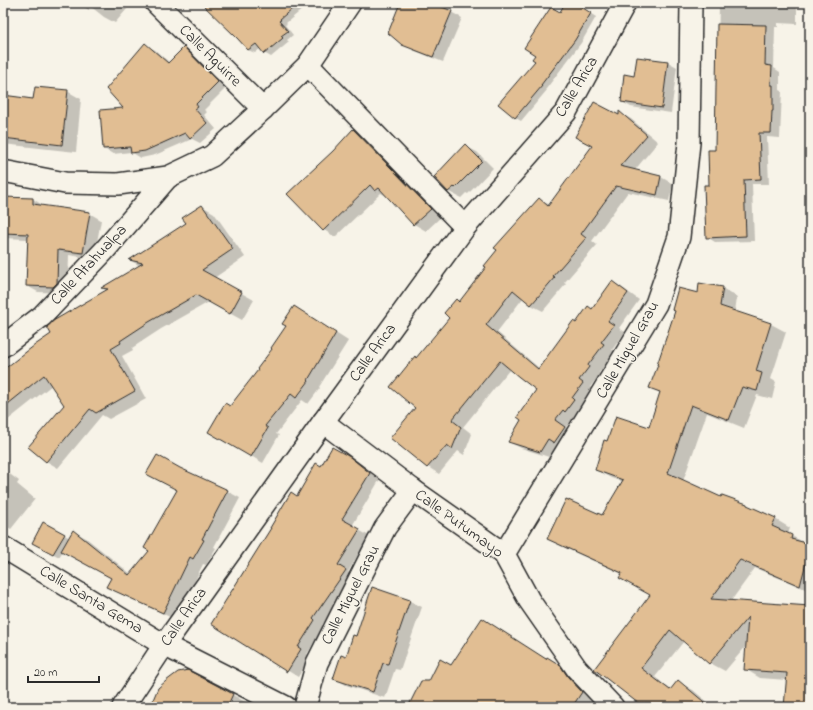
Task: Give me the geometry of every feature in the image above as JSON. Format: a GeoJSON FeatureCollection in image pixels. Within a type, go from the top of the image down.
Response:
{"type":"FeatureCollection","features":[{"type":"Feature","properties":{"kind":"street","name":"Calle Aguirre"},"geometry":{"type":"LineString","coordinates":[[156,3],[263,109]]}},
{"type":"Feature","properties":{"kind":"street"},"geometry":{"type":"LineString","coordinates":[[3,171],[65,183],[118,184],[168,177],[212,156],[308,65],[350,3]]}},
{"type":"Feature","properties":{"kind":"street","name":"Calle Arica"},"geometry":{"type":"LineString","coordinates":[[123,707],[164,645],[323,422],[465,227],[566,112],[625,3]]}},
{"type":"Feature","properties":{"kind":"street","name":"Calle Miguel Grau"},"geometry":{"type":"LineString","coordinates":[[504,554],[656,304],[679,237],[689,143],[691,3]]}},
{"type":"Feature","properties":{"kind":"street"},"geometry":{"type":"LineString","coordinates":[[308,65],[465,227]]}},
{"type":"Feature","properties":{"kind":"street","name":"Calle Atahualpa"},"geometry":{"type":"LineString","coordinates":[[3,346],[42,316],[104,251],[168,177]]}},
{"type":"Feature","properties":{"kind":"street","name":"Calle Putumayo"},"geometry":{"type":"LineString","coordinates":[[323,422],[413,490],[504,554],[529,600],[577,669],[613,707]]}},
{"type":"Feature","properties":{"kind":"street","name":"Calle Miguel Grau"},"geometry":{"type":"LineString","coordinates":[[305,707],[317,663],[385,528],[413,490]]}},
{"type":"Feature","properties":{"kind":"street","name":"Calle Santa Gema"},"geometry":{"type":"LineString","coordinates":[[3,547],[164,645],[286,707]]}},
{"type":"Feature","properties":{"kind":"building"},"geometry":{"type":"Polygon","coordinates":[[[201,3],[299,3],[279,21],[288,31],[281,36],[283,38],[264,54],[256,44],[248,50],[201,3]]]}},
{"type":"Feature","properties":{"kind":"building"},"geometry":{"type":"Polygon","coordinates":[[[400,3],[432,3],[452,11],[433,57],[402,45],[388,33],[400,3]]]}},
{"type":"Feature","properties":{"kind":"building"},"geometry":{"type":"Polygon","coordinates":[[[565,3],[575,3],[591,13],[575,40],[541,85],[542,86],[515,118],[498,104],[535,61],[532,59],[535,55],[524,48],[551,7],[560,12],[565,3]]]}},
{"type":"Feature","properties":{"kind":"building"},"geometry":{"type":"Polygon","coordinates":[[[717,24],[766,25],[765,65],[772,66],[771,85],[773,85],[773,111],[771,133],[759,133],[761,179],[744,180],[746,236],[706,238],[704,185],[709,185],[708,150],[715,150],[717,24]]]}},
{"type":"Feature","properties":{"kind":"building"},"geometry":{"type":"Polygon","coordinates":[[[145,43],[168,63],[184,47],[218,82],[196,104],[198,107],[195,109],[207,123],[190,139],[185,133],[145,151],[131,153],[130,147],[103,149],[100,110],[123,108],[106,89],[145,43]]]}},
{"type":"Feature","properties":{"kind":"building"},"geometry":{"type":"Polygon","coordinates":[[[637,57],[668,61],[662,108],[621,102],[624,74],[634,76],[637,57]]]}},
{"type":"Feature","properties":{"kind":"building"},"geometry":{"type":"Polygon","coordinates":[[[35,87],[68,90],[62,145],[3,138],[3,95],[33,99],[35,87]]]}},
{"type":"Feature","properties":{"kind":"building"},"geometry":{"type":"Polygon","coordinates":[[[594,102],[619,115],[619,111],[647,135],[620,166],[661,176],[657,195],[616,186],[581,234],[586,238],[553,276],[555,277],[531,305],[513,290],[486,325],[538,369],[573,321],[576,323],[588,306],[592,309],[612,281],[628,293],[608,321],[614,325],[601,342],[604,344],[579,380],[583,383],[572,398],[574,400],[565,412],[563,410],[555,420],[565,427],[554,443],[548,439],[540,452],[508,442],[521,420],[517,417],[536,390],[500,361],[452,420],[461,427],[452,449],[447,445],[427,468],[390,438],[415,408],[390,387],[449,318],[444,313],[456,299],[459,302],[486,267],[484,266],[497,250],[494,248],[539,198],[548,206],[592,146],[575,137],[594,102]]]}},
{"type":"Feature","properties":{"kind":"building"},"geometry":{"type":"Polygon","coordinates":[[[353,129],[431,209],[413,225],[379,188],[375,191],[370,185],[323,231],[287,194],[333,151],[353,129]]]}},
{"type":"Feature","properties":{"kind":"building"},"geometry":{"type":"Polygon","coordinates":[[[465,144],[482,161],[455,188],[454,187],[448,192],[434,177],[465,144]]]}},
{"type":"Feature","properties":{"kind":"building"},"geometry":{"type":"Polygon","coordinates":[[[3,197],[33,198],[33,204],[90,212],[83,253],[58,250],[57,283],[53,287],[26,286],[28,234],[3,233],[3,197]]]}},
{"type":"Feature","properties":{"kind":"building"},"geometry":{"type":"Polygon","coordinates":[[[202,205],[233,249],[202,270],[242,292],[230,314],[196,295],[149,322],[120,341],[121,343],[111,349],[135,391],[96,413],[90,409],[46,462],[28,447],[64,405],[44,375],[3,408],[3,370],[51,334],[47,327],[53,321],[108,289],[101,288],[143,263],[129,260],[186,223],[182,218],[202,205]]]}},
{"type":"Feature","properties":{"kind":"building"},"geometry":{"type":"Polygon","coordinates":[[[699,283],[723,287],[720,306],[771,323],[756,371],[762,373],[757,391],[742,387],[729,420],[691,405],[668,473],[721,497],[722,495],[747,504],[776,518],[772,526],[792,535],[791,539],[810,544],[800,586],[740,560],[711,599],[810,606],[810,707],[784,707],[787,673],[744,670],[748,617],[709,664],[670,630],[641,668],[670,690],[678,680],[710,707],[643,707],[594,669],[650,595],[619,578],[622,573],[547,539],[566,499],[602,515],[623,480],[595,470],[604,440],[607,441],[616,416],[649,427],[660,392],[649,388],[675,311],[672,310],[678,288],[698,293],[699,283]]]}},
{"type":"Feature","properties":{"kind":"building"},"geometry":{"type":"Polygon","coordinates":[[[294,306],[336,333],[308,380],[309,381],[296,398],[291,394],[265,426],[268,428],[251,457],[208,432],[225,403],[230,406],[258,370],[257,369],[272,349],[271,348],[286,326],[282,324],[294,306]]]}},
{"type":"Feature","properties":{"kind":"building"},"geometry":{"type":"Polygon","coordinates":[[[332,447],[350,457],[370,473],[342,519],[360,529],[338,565],[346,570],[313,618],[315,620],[298,647],[301,649],[287,672],[211,624],[271,528],[291,492],[297,496],[316,463],[321,466],[332,447]]]}},
{"type":"Feature","properties":{"kind":"building"},"geometry":{"type":"Polygon","coordinates":[[[157,455],[180,468],[228,490],[202,539],[204,540],[193,559],[190,557],[163,613],[106,587],[111,578],[61,551],[73,530],[129,575],[149,551],[144,548],[177,490],[146,474],[157,455]]]}},
{"type":"Feature","properties":{"kind":"building"},"geometry":{"type":"Polygon","coordinates":[[[43,522],[65,534],[53,554],[32,543],[43,522]]]}},
{"type":"Feature","properties":{"kind":"building"},"geometry":{"type":"Polygon","coordinates":[[[372,587],[410,600],[388,664],[383,663],[373,692],[333,679],[341,655],[346,657],[353,635],[356,636],[372,587]]]}},
{"type":"Feature","properties":{"kind":"building"},"geometry":{"type":"Polygon","coordinates":[[[482,618],[546,659],[547,657],[560,665],[568,677],[582,692],[572,707],[408,707],[421,681],[429,681],[440,659],[451,665],[482,618]]]}},
{"type":"Feature","properties":{"kind":"building"},"geometry":{"type":"Polygon","coordinates":[[[188,670],[233,694],[227,707],[150,707],[158,688],[178,672],[188,670]]]}}]}
